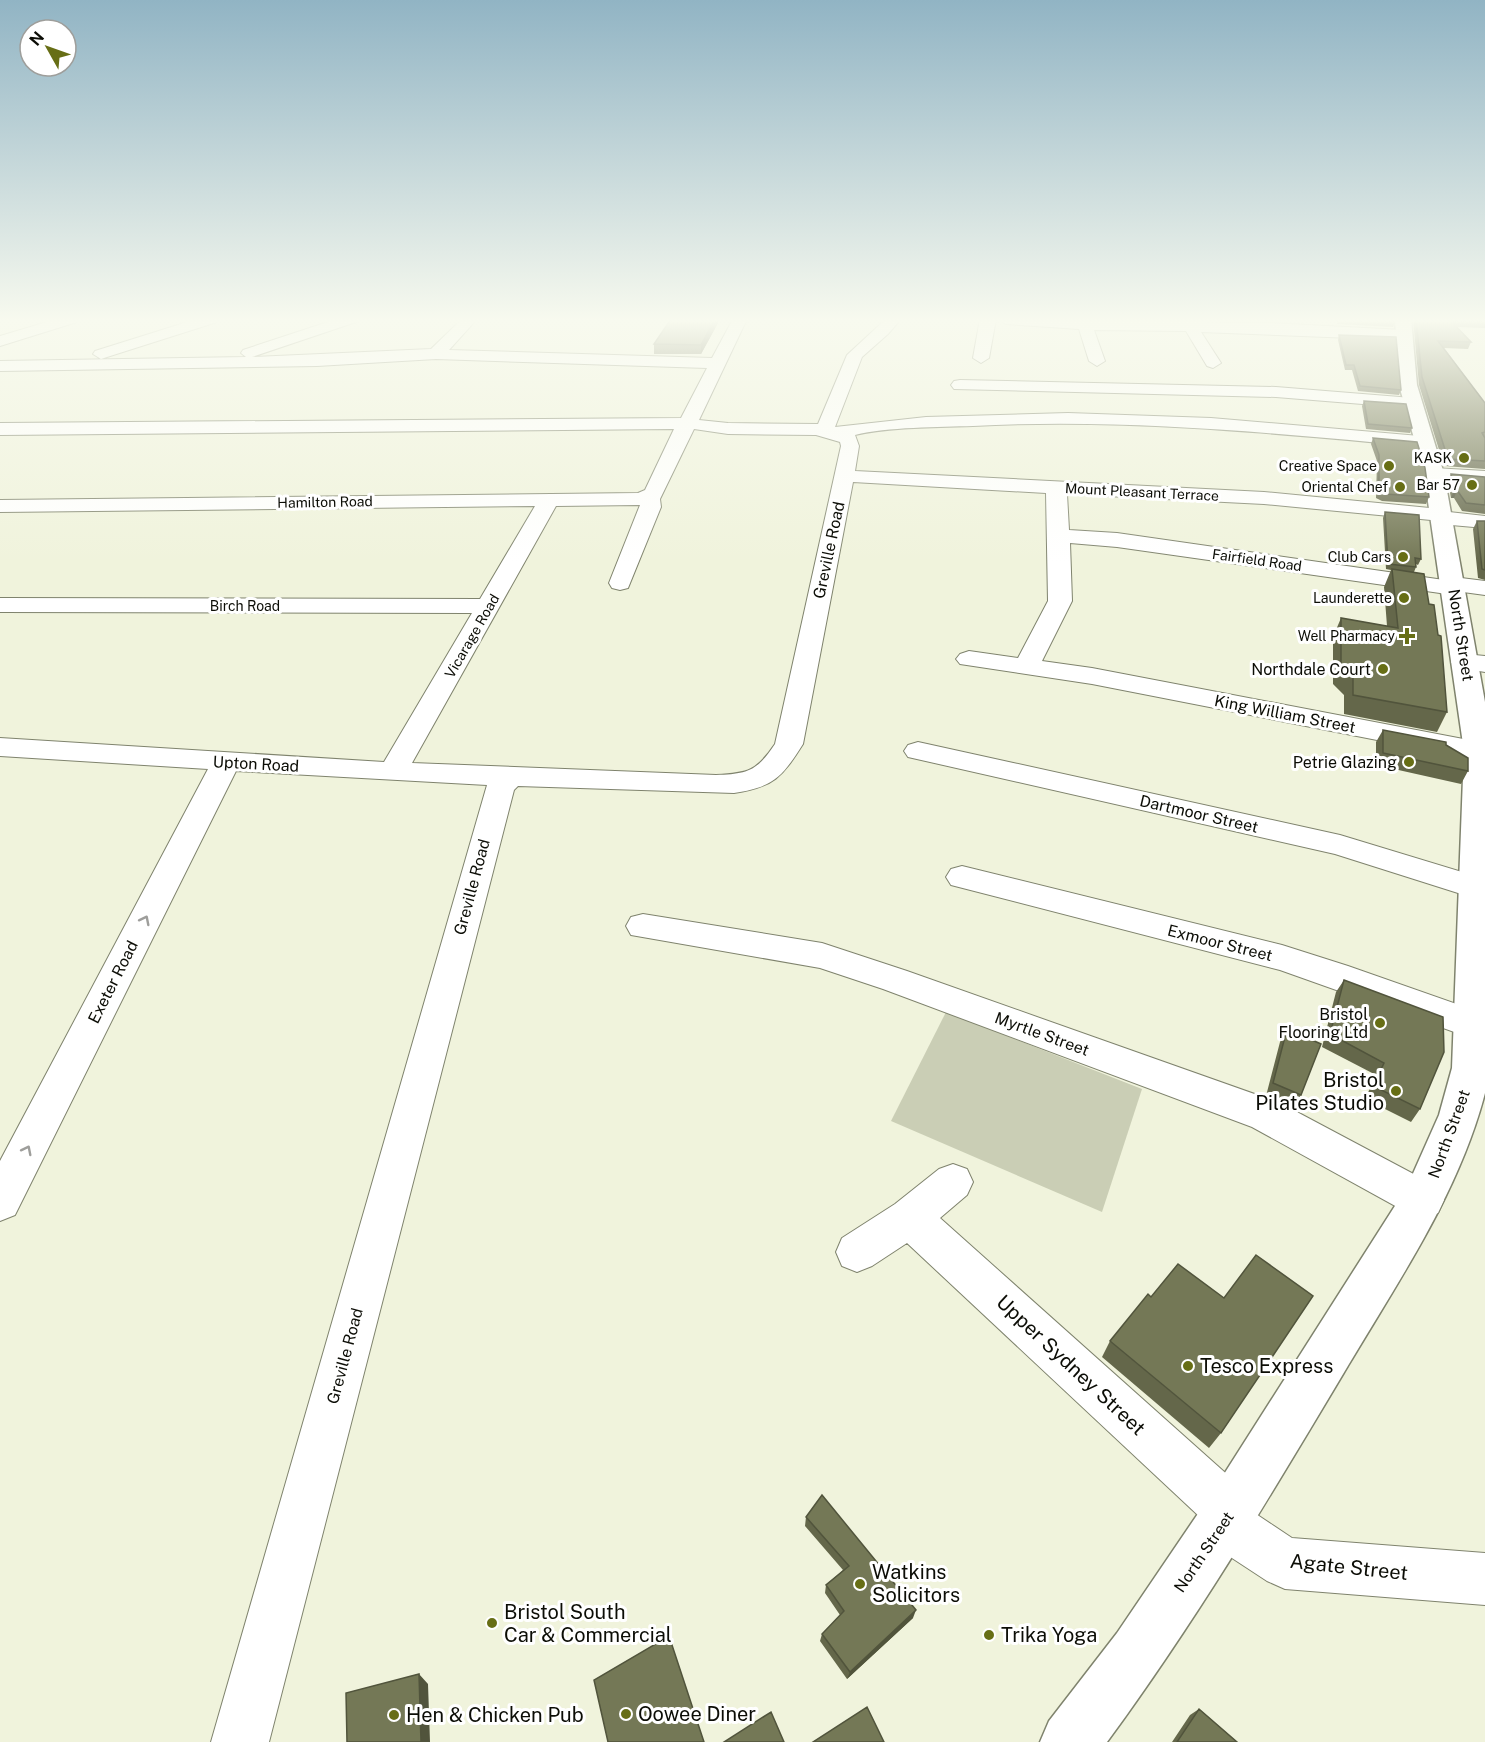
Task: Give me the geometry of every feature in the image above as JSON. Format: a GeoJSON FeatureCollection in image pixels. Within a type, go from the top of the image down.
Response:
{"type":"FeatureCollection","features":[{"type":"Feature","properties":{"kind":"main road","name":"North Street"},"geometry":{"type":"LineString","coordinates":[[1070,1742],[1137,1653],[1228,1518],[1423,1200],[1459,1115],[1477,1055],[1480,871],[1479,751],[1475,663],[1453,586],[1434,474],[1412,403]]}},
{"type":"Feature","properties":{"kind":"street"},"geometry":{"type":"LineString","coordinates":[[620,584],[651,507],[649,497],[653,494],[682,431],[690,423],[690,417],[698,400]]}},
{"type":"Feature","properties":{"kind":"street"},"geometry":{"type":"LineString","coordinates":[[833,433],[842,400]]}},
{"type":"Feature","properties":{"kind":"street"},"geometry":{"type":"LineString","coordinates":[[1379,400],[1412,403]]}},
{"type":"Feature","properties":{"kind":"street"},"geometry":{"type":"LineString","coordinates":[[0,429],[690,423],[718,429],[833,433],[948,420],[1057,418],[1241,424],[1424,441]]}},
{"type":"Feature","properties":{"kind":"street","name":"Greville Road"},"geometry":{"type":"LineString","coordinates":[[240,1742],[500,787],[512,776],[742,782],[759,778],[777,763],[789,744],[845,476],[850,446],[848,439],[833,433]]}},
{"type":"Feature","properties":{"kind":"street"},"geometry":{"type":"LineString","coordinates":[[1434,474],[1485,477]]}},
{"type":"Feature","properties":{"kind":"street","name":"Mount Pleasant Terrace"},"geometry":{"type":"LineString","coordinates":[[845,476],[1254,498],[1485,522]]}},
{"type":"Feature","properties":{"kind":"street"},"geometry":{"type":"LineString","coordinates":[[1027,666],[1060,602],[1056,488]]}},
{"type":"Feature","properties":{"kind":"street","name":"Hamilton Road"},"geometry":{"type":"LineString","coordinates":[[0,506],[641,499],[649,497]]}},
{"type":"Feature","properties":{"kind":"street","name":"Vicarage Road"},"geometry":{"type":"LineString","coordinates":[[393,771],[549,500]]}},
{"type":"Feature","properties":{"kind":"street","name":"Fairfield Road"},"geometry":{"type":"LineString","coordinates":[[1059,536],[1117,540],[1453,586],[1485,588]]}},
{"type":"Feature","properties":{"kind":"street","name":"Birch Road"},"geometry":{"type":"LineString","coordinates":[[0,605],[490,606]]}},
{"type":"Feature","properties":{"kind":"street","name":"King William Street"},"geometry":{"type":"LineString","coordinates":[[969,659],[1092,676],[1479,751]]}},
{"type":"Feature","properties":{"kind":"street","name":"Upton Road"},"geometry":{"type":"LineString","coordinates":[[0,747],[226,762],[512,776]]}},
{"type":"Feature","properties":{"kind":"street","name":"Dartmoor Street"},"geometry":{"type":"LineString","coordinates":[[918,751],[1340,845],[1480,871]]}},
{"type":"Feature","properties":{"kind":"street","name":"Exeter Road"},"geometry":{"type":"LineString","coordinates":[[0,1202],[226,762]]}},
{"type":"Feature","properties":{"kind":"street","name":"Exmoor Street"},"geometry":{"type":"LineString","coordinates":[[962,877],[1282,958],[1336,975],[1477,1055]]}},
{"type":"Feature","properties":{"kind":"street","name":"Myrtle Street"},"geometry":{"type":"LineString","coordinates":[[643,927],[822,956],[895,980],[1266,1115],[1423,1200]]}},
{"type":"Feature","properties":{"kind":"street"},"geometry":{"type":"LineString","coordinates":[[858,1252],[910,1218],[953,1182]]}},
{"type":"Feature","properties":{"kind":"street","name":"Upper Sydney Street"},"geometry":{"type":"LineString","coordinates":[[910,1218],[1228,1518]]}},
{"type":"Feature","properties":{"kind":"street","name":"Agate Street"},"geometry":{"type":"LineString","coordinates":[[1228,1518],[1285,1563],[1485,1579]]}},
{"type":"Feature","properties":{"kind":"green space"},"geometry":{"type":"Polygon","coordinates":[[[946,1012],[1142,1089],[1102,1212],[891,1121],[946,1012]]]}},
{"type":"Feature","properties":{"kind":"building"},"geometry":{"type":"Polygon","coordinates":[[[1429,400],[1483,400],[1485,403],[1485,432],[1482,433],[1485,438],[1485,461],[1448,459],[1429,400]]]}},
{"type":"Feature","properties":{"kind":"building"},"geometry":{"type":"Polygon","coordinates":[[[1364,401],[1406,404],[1412,428],[1368,424],[1364,401]]]}},
{"type":"Feature","properties":{"kind":"building"},"geometry":{"type":"Polygon","coordinates":[[[1373,438],[1417,442],[1425,468],[1429,497],[1379,492],[1379,455],[1373,438]]]}},
{"type":"Feature","properties":{"kind":"building"},"geometry":{"type":"Polygon","coordinates":[[[1451,474],[1485,477],[1485,505],[1466,503],[1457,490],[1454,490],[1451,474]]]}},
{"type":"Feature","properties":{"kind":"building"},"geometry":{"type":"Polygon","coordinates":[[[1385,512],[1419,515],[1421,559],[1415,558],[1416,567],[1388,564],[1385,512]]]}},
{"type":"Feature","properties":{"kind":"building"},"geometry":{"type":"Polygon","coordinates":[[[1477,521],[1485,521],[1485,570],[1482,569],[1477,521]]]}},
{"type":"Feature","properties":{"kind":"building"},"geometry":{"type":"Polygon","coordinates":[[[1392,569],[1424,574],[1429,604],[1434,605],[1438,635],[1441,636],[1447,712],[1353,695],[1353,676],[1341,665],[1341,618],[1398,628],[1392,569]]]}},
{"type":"Feature","properties":{"kind":"building"},"geometry":{"type":"Polygon","coordinates":[[[1383,730],[1446,742],[1446,745],[1468,758],[1468,771],[1383,753],[1383,730]]]}},
{"type":"Feature","properties":{"kind":"building"},"geometry":{"type":"Polygon","coordinates":[[[1344,980],[1443,1017],[1444,1052],[1420,1109],[1373,1086],[1384,1063],[1330,1034],[1344,980]]]}},
{"type":"Feature","properties":{"kind":"building"},"geometry":{"type":"Polygon","coordinates":[[[1287,1029],[1321,1044],[1301,1095],[1273,1083],[1287,1029]]]}},
{"type":"Feature","properties":{"kind":"building","name":"Tesco Express"},"geometry":{"type":"Polygon","coordinates":[[[1256,1255],[1313,1296],[1221,1433],[1110,1341],[1148,1294],[1151,1297],[1178,1264],[1224,1298],[1256,1255]]]}},
{"type":"Feature","properties":{"kind":"building","name":"Watkins Solicitors"},"geometry":{"type":"Polygon","coordinates":[[[822,1495],[916,1610],[850,1672],[822,1634],[844,1611],[826,1585],[849,1566],[806,1517],[822,1495]]]}},
{"type":"Feature","properties":{"kind":"building"},"geometry":{"type":"Polygon","coordinates":[[[669,1636],[704,1742],[608,1742],[594,1680],[669,1636]]]}},
{"type":"Feature","properties":{"kind":"building","name":"Hen & Chicken Pub"},"geometry":{"type":"Polygon","coordinates":[[[419,1674],[421,1742],[347,1742],[346,1693],[419,1674]]]}},
{"type":"Feature","properties":{"kind":"building"},"geometry":{"type":"Polygon","coordinates":[[[867,1707],[884,1742],[813,1742],[867,1707]]]}},
{"type":"Feature","properties":{"kind":"building"},"geometry":{"type":"Polygon","coordinates":[[[1199,1709],[1237,1742],[1177,1742],[1199,1709]]]}},
{"type":"Feature","properties":{"kind":"building"},"geometry":{"type":"Polygon","coordinates":[[[771,1712],[784,1742],[724,1742],[771,1712]]]}},
{"type":"Feature","properties":{"kind":"place","name":"KASK"},"geometry":{"type":"Point","coordinates":[1464,458]}},
{"type":"Feature","properties":{"kind":"place","name":"Creative Space"},"geometry":{"type":"Point","coordinates":[1389,466]}},
{"type":"Feature","properties":{"kind":"place","name":"Bar 57"},"geometry":{"type":"Point","coordinates":[1472,485]}},
{"type":"Feature","properties":{"kind":"place","name":"Oriental Chef"},"geometry":{"type":"Point","coordinates":[1400,487]}},
{"type":"Feature","properties":{"kind":"place","name":"Club Cars"},"geometry":{"type":"Point","coordinates":[1403,557]}},
{"type":"Feature","properties":{"kind":"place","name":"Launderette"},"geometry":{"type":"Point","coordinates":[1404,598]}},
{"type":"Feature","properties":{"kind":"place","name":"Well Pharmacy"},"geometry":{"type":"Point","coordinates":[1407,636]}},
{"type":"Feature","properties":{"kind":"place","name":"Northdale Court"},"geometry":{"type":"Point","coordinates":[1383,669]}},
{"type":"Feature","properties":{"kind":"place","name":"Petrie Glazing"},"geometry":{"type":"Point","coordinates":[1409,762]}},
{"type":"Feature","properties":{"kind":"place","name":"Bristol Flooring Ltd"},"geometry":{"type":"Point","coordinates":[1380,1023]}},
{"type":"Feature","properties":{"kind":"place","name":"Bristol Pilates Studio"},"geometry":{"type":"Point","coordinates":[1396,1091]}},
{"type":"Feature","properties":{"kind":"place","name":"Tesco Express"},"geometry":{"type":"Point","coordinates":[1188,1366]}},
{"type":"Feature","properties":{"kind":"place","name":"Watkins Solicitors"},"geometry":{"type":"Point","coordinates":[860,1584]}},
{"type":"Feature","properties":{"kind":"place","name":"Bristol South Car & Commercial"},"geometry":{"type":"Point","coordinates":[492,1623]}},
{"type":"Feature","properties":{"kind":"place","name":"Trika Yoga"},"geometry":{"type":"Point","coordinates":[989,1635]}},
{"type":"Feature","properties":{"kind":"place","name":"Oowee Diner"},"geometry":{"type":"Point","coordinates":[626,1714]}},
{"type":"Feature","properties":{"kind":"place","name":"Hen & Chicken Pub"},"geometry":{"type":"Point","coordinates":[394,1715]}}]}
